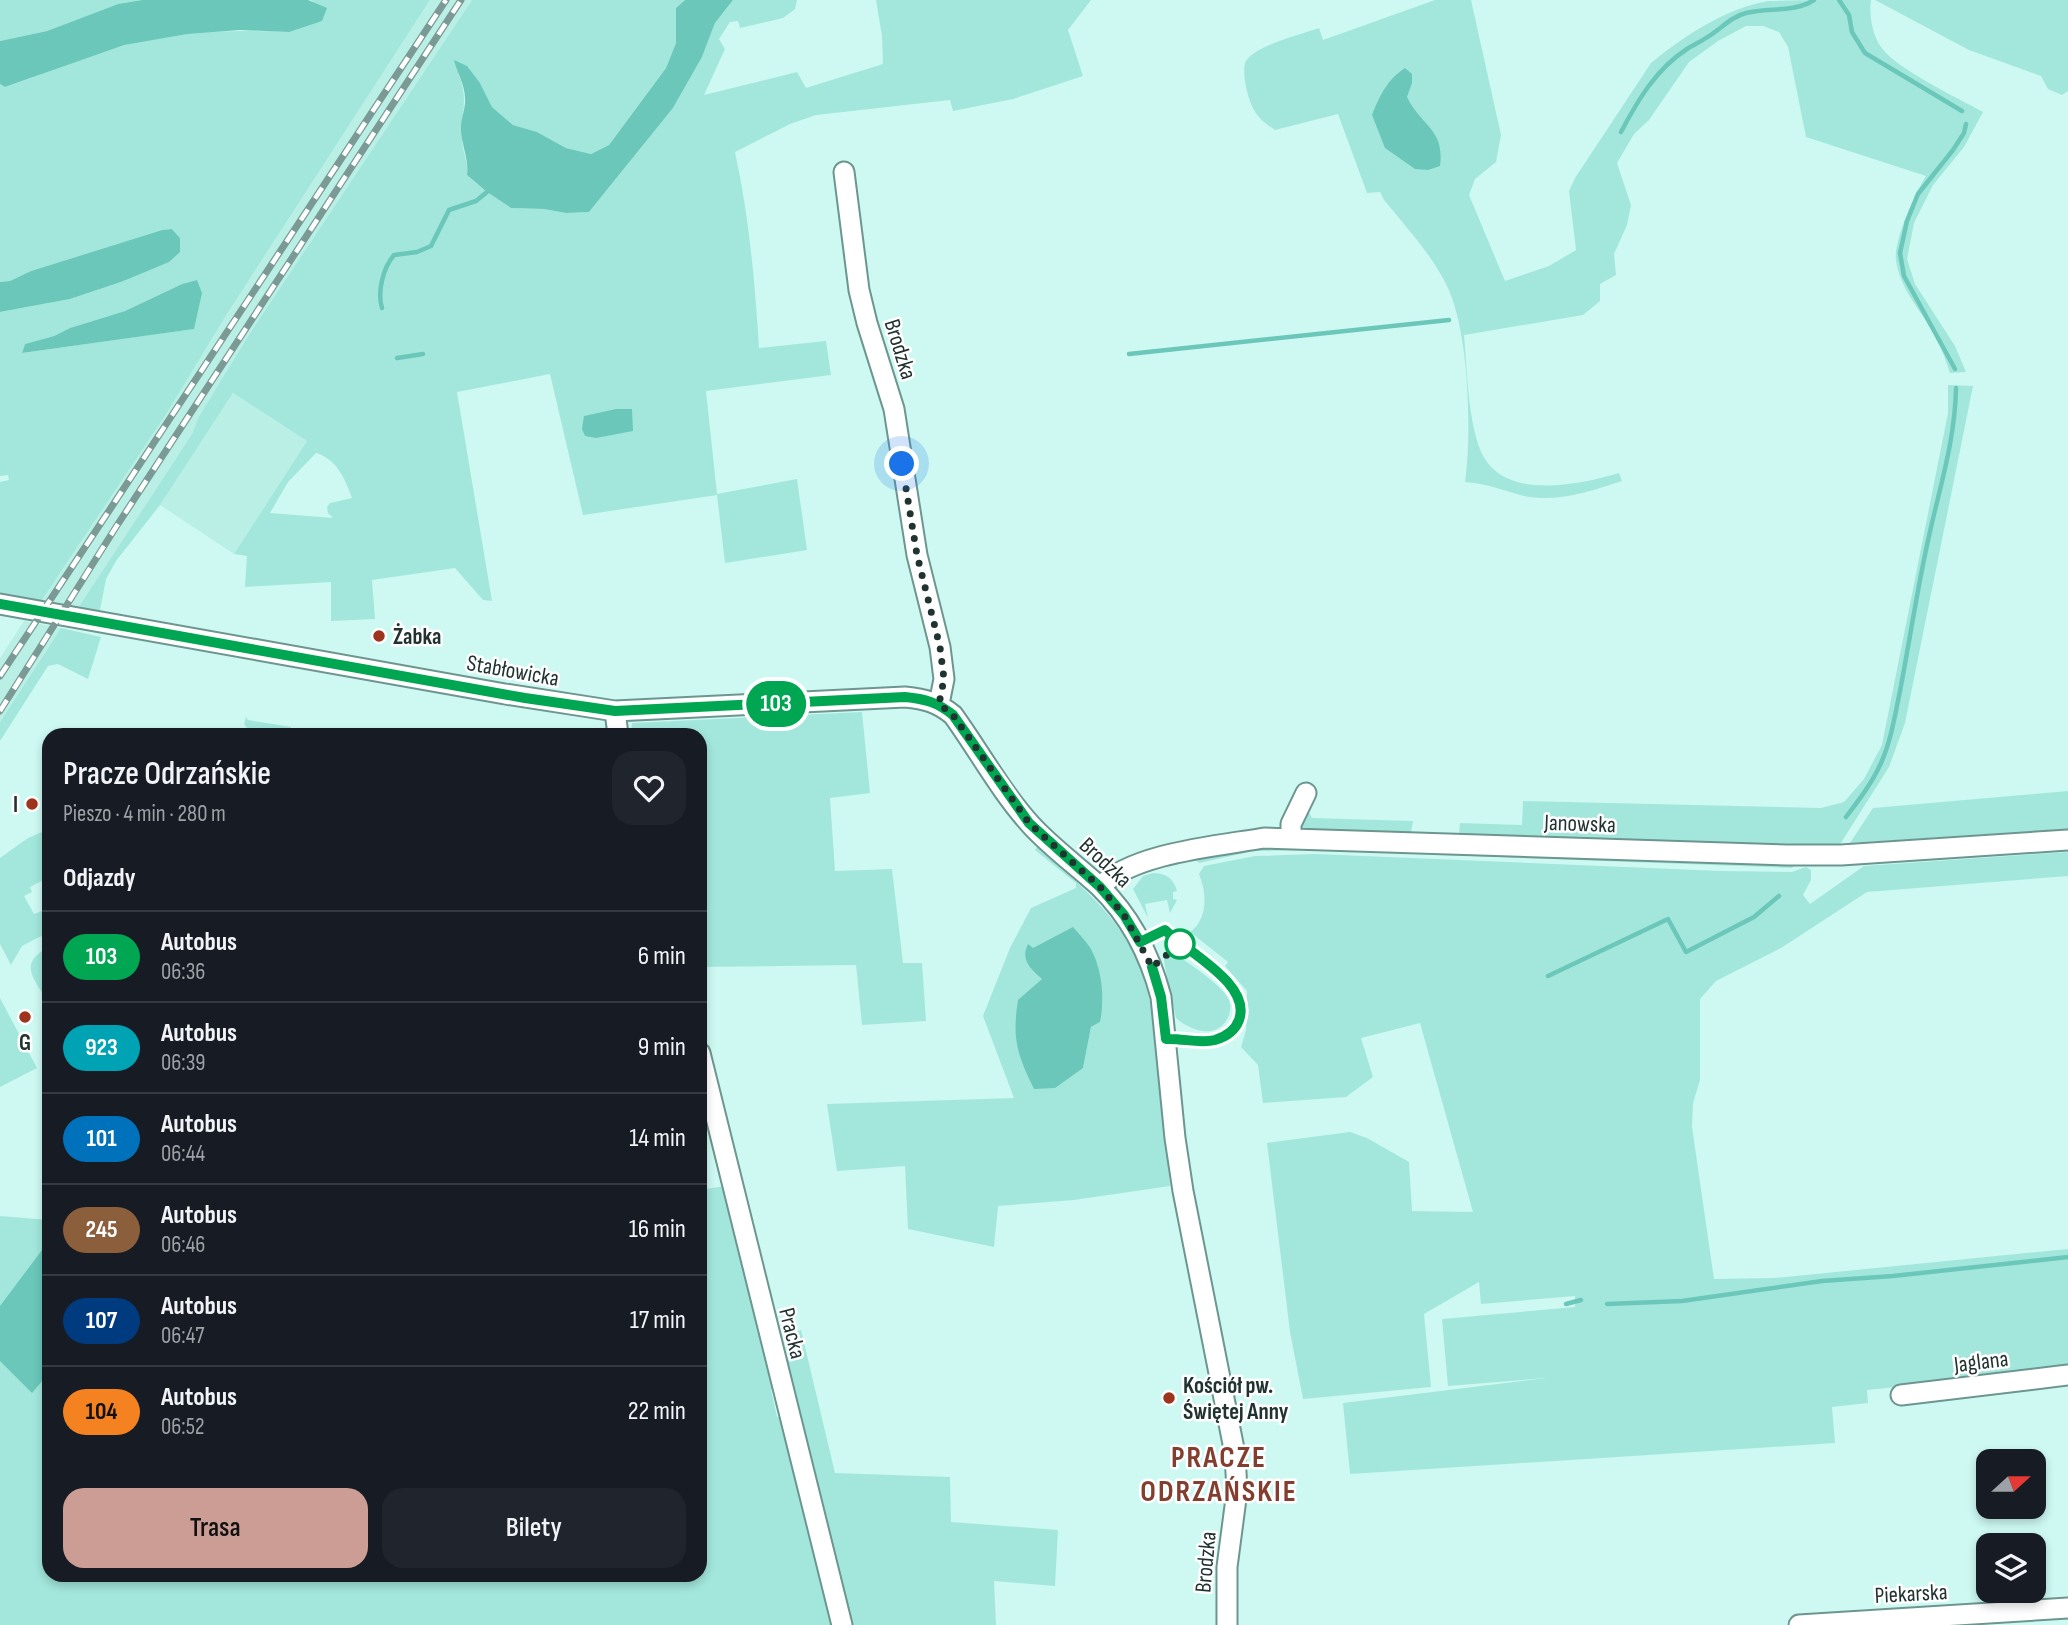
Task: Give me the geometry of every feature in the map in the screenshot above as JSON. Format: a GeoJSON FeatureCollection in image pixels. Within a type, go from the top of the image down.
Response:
{"type":"FeatureCollection","features":[{"type":"Feature","properties":{"kind":"street","name":"Brodzka"},"geometry":{"type":"LineString","coordinates":[[845,172],[859,290],[894,409],[917,555],[940,647],[944,679],[939,704],[953,715],[1029,823],[1100,887],[1124,915],[1152,967],[1161,997],[1183,1191],[1235,1454],[1237,1490],[1227,1567],[1227,1625]]}},
{"type":"Feature","properties":{"kind":"street","name":"Stabłowicka"},"geometry":{"type":"LineString","coordinates":[[1,609],[615,711],[905,697],[939,704]]}},
{"type":"Feature","properties":{"kind":"street"},"geometry":{"type":"LineString","coordinates":[[615,711],[617,728]]}},
{"type":"Feature","properties":{"kind":"street"},"geometry":{"type":"LineString","coordinates":[[1291,839],[1291,824],[1306,793]]}},
{"type":"Feature","properties":{"kind":"street","name":"Janowska"},"geometry":{"type":"LineString","coordinates":[[1100,887],[1108,878],[1139,863],[1264,838],[1787,855],[1841,855],[2068,840]]}},
{"type":"Feature","properties":{"kind":"street","name":"Pracka"},"geometry":{"type":"LineString","coordinates":[[707,1081],[842,1625]]}},
{"type":"Feature","properties":{"kind":"street","name":"Jaglana"},"geometry":{"type":"LineString","coordinates":[[1901,1395],[2068,1375]]}},
{"type":"Feature","properties":{"kind":"street","name":"Piekarska"},"geometry":{"type":"LineString","coordinates":[[1799,1625],[2068,1608]]}},
{"type":"Feature","properties":{"kind":"shaded area"},"geometry":{"type":"Polygon","coordinates":[[[0,0],[142,0],[118,4],[47,31],[0,41],[0,0]]]}},
{"type":"Feature","properties":{"kind":"shaded area"},"geometry":{"type":"Polygon","coordinates":[[[142,0],[308,0],[327,8],[322,21],[289,32],[240,30],[187,34],[124,45],[5,87],[0,84],[0,41],[47,31],[118,4],[142,0]]]}},
{"type":"Feature","properties":{"kind":"shaded area"},"geometry":{"type":"Polygon","coordinates":[[[308,0],[430,0],[227,314],[165,416],[40,603],[0,596],[0,482],[9,480],[8,475],[0,476],[0,312],[70,299],[121,282],[180,252],[180,238],[172,229],[162,230],[31,271],[10,281],[0,282],[0,84],[5,87],[123,45],[163,36],[226,31],[289,32],[313,1],[308,0]],[[197,280],[182,284],[125,311],[25,344],[22,353],[193,329],[197,280]]]}},
{"type":"Feature","properties":{"kind":"shaded area"},"geometry":{"type":"Polygon","coordinates":[[[430,0],[472,0],[250,333],[198,418],[192,434],[76,611],[40,603],[165,416],[227,314],[430,0]]]}},
{"type":"Feature","properties":{"kind":"shaded area"},"geometry":{"type":"Polygon","coordinates":[[[472,0],[685,0],[676,8],[676,43],[666,68],[609,145],[591,154],[566,148],[537,132],[513,125],[492,107],[480,83],[458,74],[464,93],[462,137],[467,175],[511,208],[566,213],[589,212],[673,108],[702,57],[715,23],[733,0],[797,0],[795,9],[783,18],[740,28],[738,21],[730,22],[719,39],[725,49],[704,95],[797,72],[806,88],[883,64],[876,0],[1091,0],[1068,30],[1083,76],[1013,99],[953,111],[950,100],[816,115],[790,124],[735,152],[751,249],[759,348],[826,341],[831,375],[706,391],[717,494],[797,479],[807,550],[725,563],[717,495],[583,515],[550,374],[457,392],[492,601],[483,600],[455,568],[372,580],[375,619],[331,621],[331,582],[245,587],[247,556],[234,554],[307,441],[233,393],[160,505],[116,561],[106,579],[99,615],[76,611],[192,434],[198,418],[250,333],[472,0]],[[316,453],[288,482],[270,513],[333,518],[328,513],[327,507],[330,503],[352,498],[335,465],[316,453]]]}},
{"type":"Feature","properties":{"kind":"shaded area"},"geometry":{"type":"Polygon","coordinates":[[[685,0],[733,0],[715,23],[702,57],[673,108],[589,212],[566,213],[511,208],[467,175],[461,131],[465,93],[454,60],[467,66],[480,83],[492,107],[513,125],[537,132],[566,148],[591,154],[609,145],[666,68],[676,43],[676,8],[685,0]]]}},
{"type":"Feature","properties":{"kind":"shaded area"},"geometry":{"type":"Polygon","coordinates":[[[1435,0],[1471,0],[1501,135],[1496,162],[1475,179],[1469,195],[1505,281],[1549,266],[1576,250],[1569,191],[1651,63],[1664,53],[1706,24],[1753,5],[1769,1],[1871,0],[1873,30],[1889,56],[1913,74],[1983,112],[1964,147],[1933,185],[1914,223],[1907,259],[1915,284],[1955,346],[1966,372],[1950,373],[1931,328],[1907,292],[1896,261],[1901,230],[1926,176],[1806,137],[1788,47],[1779,32],[1763,26],[1746,26],[1718,41],[1689,62],[1649,120],[1634,134],[1617,163],[1631,205],[1627,225],[1614,254],[1616,275],[1600,284],[1600,301],[1583,315],[1464,335],[1476,436],[1487,462],[1499,474],[1531,485],[1568,484],[1619,473],[1622,481],[1574,495],[1549,498],[1524,496],[1465,482],[1467,382],[1460,329],[1447,286],[1434,263],[1380,192],[1367,193],[1338,114],[1275,130],[1260,118],[1251,104],[1244,74],[1245,63],[1249,57],[1278,42],[1319,28],[1323,40],[1435,0]]]}},
{"type":"Feature","properties":{"kind":"shaded area"},"geometry":{"type":"Polygon","coordinates":[[[1875,0],[2068,0],[2068,91],[2062,95],[2048,89],[2041,76],[1969,50],[1875,0]]]}},
{"type":"Feature","properties":{"kind":"shaded area"},"geometry":{"type":"Polygon","coordinates":[[[1405,68],[1412,74],[1407,97],[1431,128],[1439,144],[1440,166],[1428,170],[1415,169],[1385,148],[1372,115],[1385,88],[1405,68]]]}},
{"type":"Feature","properties":{"kind":"shaded area"},"geometry":{"type":"Polygon","coordinates":[[[172,229],[180,238],[180,252],[169,262],[70,299],[0,312],[0,282],[172,229]]]}},
{"type":"Feature","properties":{"kind":"shaded area"},"geometry":{"type":"Polygon","coordinates":[[[197,280],[202,293],[194,329],[22,353],[25,344],[125,311],[182,284],[197,280]]]}},
{"type":"Feature","properties":{"kind":"shaded area"},"geometry":{"type":"Polygon","coordinates":[[[1948,385],[1973,386],[1905,723],[1889,767],[1839,846],[1459,835],[1460,823],[1522,825],[1523,801],[1821,808],[1844,802],[1864,779],[1882,745],[1948,413],[1948,385]]]}},
{"type":"Feature","properties":{"kind":"shaded area"},"geometry":{"type":"Polygon","coordinates":[[[233,393],[307,441],[234,554],[160,505],[233,393]]]}},
{"type":"Feature","properties":{"kind":"shaded area"},"geometry":{"type":"Polygon","coordinates":[[[616,409],[632,409],[633,431],[596,438],[585,436],[582,429],[584,416],[616,409]]]}},
{"type":"Feature","properties":{"kind":"shaded area"},"geometry":{"type":"Polygon","coordinates":[[[24,621],[61,628],[0,722],[0,658],[24,621]]]}},
{"type":"Feature","properties":{"kind":"shaded area"},"geometry":{"type":"Polygon","coordinates":[[[61,628],[101,637],[88,679],[58,664],[48,666],[0,741],[0,722],[61,628]]]}},
{"type":"Feature","properties":{"kind":"shaded area"},"geometry":{"type":"Polygon","coordinates":[[[862,712],[870,793],[830,798],[835,871],[892,869],[903,963],[922,963],[926,1021],[862,1025],[856,965],[707,967],[707,728],[632,728],[632,723],[862,712]]]}},
{"type":"Feature","properties":{"kind":"shaded area"},"geometry":{"type":"Polygon","coordinates":[[[246,717],[248,720],[291,727],[247,728],[244,724],[246,717]]]}},
{"type":"Feature","properties":{"kind":"shaded area"},"geometry":{"type":"Polygon","coordinates":[[[2068,791],[2068,829],[1850,843],[1873,808],[2068,791]]]}},
{"type":"Feature","properties":{"kind":"shaded area"},"geometry":{"type":"Polygon","coordinates":[[[1305,805],[1312,818],[1413,821],[1411,833],[1299,829],[1305,805]]]}},
{"type":"Feature","properties":{"kind":"shaded area"},"geometry":{"type":"Polygon","coordinates":[[[42,832],[42,881],[30,887],[32,892],[24,896],[34,914],[42,911],[42,936],[22,946],[11,965],[0,944],[0,858],[28,838],[42,832]]]}},
{"type":"Feature","properties":{"kind":"shaded area"},"geometry":{"type":"Polygon","coordinates":[[[1037,847],[1100,905],[1116,924],[1140,968],[1155,1028],[1170,1186],[1074,1200],[998,1206],[994,1247],[908,1229],[905,1166],[837,1171],[827,1104],[1014,1098],[983,1016],[1010,948],[1031,908],[1076,888],[1076,883],[1035,850],[1037,847]],[[1067,932],[1033,948],[1042,979],[1083,1068],[1091,1027],[1100,1022],[1102,994],[1096,973],[1067,932]]]}},
{"type":"Feature","properties":{"kind":"shaded area"},"geometry":{"type":"Polygon","coordinates":[[[1254,847],[1797,863],[1792,868],[1313,850],[1254,851],[1199,863],[1196,860],[1199,857],[1254,847]]]}},
{"type":"Feature","properties":{"kind":"shaded area"},"geometry":{"type":"Polygon","coordinates":[[[2068,852],[2068,876],[1867,892],[1781,948],[1716,981],[1700,999],[1700,1080],[1693,1103],[1692,1127],[1714,1279],[1775,1278],[2068,1249],[2068,1369],[1867,1390],[1868,1403],[1832,1407],[1835,1443],[1350,1474],[1343,1403],[1546,1378],[1448,1386],[1442,1319],[1575,1307],[1575,1296],[1481,1304],[1479,1282],[1424,1314],[1431,1387],[1303,1399],[1290,1332],[1267,1143],[1350,1132],[1367,1138],[1409,1162],[1412,1211],[1473,1212],[1420,1023],[1361,1038],[1373,1077],[1346,1097],[1263,1103],[1258,1065],[1241,1047],[1246,1030],[1247,991],[1225,966],[1228,962],[1190,932],[1196,927],[1203,913],[1204,889],[1199,874],[1204,866],[1255,856],[1315,854],[1721,871],[1792,872],[1806,867],[1811,870],[1811,880],[1803,895],[1810,904],[1864,866],[2068,852]]]}},
{"type":"Feature","properties":{"kind":"shaded area"},"geometry":{"type":"Polygon","coordinates":[[[1162,874],[1172,880],[1177,891],[1173,892],[1173,899],[1177,900],[1170,913],[1167,900],[1145,904],[1148,918],[1133,889],[1143,876],[1162,874]]]}},
{"type":"Feature","properties":{"kind":"shaded area"},"geometry":{"type":"Polygon","coordinates":[[[1073,927],[1091,949],[1098,966],[1102,995],[1100,1022],[1091,1027],[1083,1068],[1055,1088],[1034,1089],[1023,1066],[1016,1036],[1018,1000],[1042,979],[1028,964],[1026,950],[1028,944],[1033,948],[1073,927]]]}},
{"type":"Feature","properties":{"kind":"shaded area"},"geometry":{"type":"Polygon","coordinates":[[[1170,950],[1210,979],[1228,998],[1229,1014],[1221,1027],[1202,1031],[1176,1018],[1164,960],[1170,950]]]}},
{"type":"Feature","properties":{"kind":"shaded area"},"geometry":{"type":"Polygon","coordinates":[[[42,951],[42,992],[31,972],[33,960],[42,951]]]}},
{"type":"Feature","properties":{"kind":"shaded area"},"geometry":{"type":"Polygon","coordinates":[[[0,998],[37,1068],[0,1087],[0,998]]]}},
{"type":"Feature","properties":{"kind":"shaded area"},"geometry":{"type":"Polygon","coordinates":[[[724,1186],[776,1389],[771,1390],[777,1417],[783,1416],[836,1625],[0,1625],[0,1216],[42,1219],[42,1582],[707,1582],[707,1189],[724,1186]]]}},
{"type":"Feature","properties":{"kind":"shaded area"},"geometry":{"type":"Polygon","coordinates":[[[42,1250],[42,1381],[32,1393],[0,1361],[0,1306],[42,1250]]]}},
{"type":"Feature","properties":{"kind":"shaded area"},"geometry":{"type":"Polygon","coordinates":[[[801,1330],[835,1473],[950,1477],[951,1522],[1058,1530],[1055,1586],[994,1581],[996,1625],[849,1625],[788,1362],[785,1336],[801,1330]]]}},
{"type":"Feature","properties":{"kind":"waterway"},"geometry":{"type":"LineString","coordinates":[[1621,132],[1641,97],[1657,76],[1687,49],[1740,15],[1798,7],[1814,0]]}},
{"type":"Feature","properties":{"kind":"waterway"},"geometry":{"type":"LineString","coordinates":[[1839,0],[1849,15],[1852,32],[1865,53],[1962,111]]}},
{"type":"Feature","properties":{"kind":"waterway"},"geometry":{"type":"LineString","coordinates":[[1955,369],[1904,276],[1900,253],[1907,221],[1918,194],[1953,150],[1964,133],[1966,124]]}},
{"type":"Feature","properties":{"kind":"waterway"},"geometry":{"type":"LineString","coordinates":[[382,308],[382,280],[394,255],[417,252],[431,246],[449,210],[476,201],[487,192]]}},
{"type":"Feature","properties":{"kind":"waterway"},"geometry":{"type":"LineString","coordinates":[[1129,354],[1449,320]]}},
{"type":"Feature","properties":{"kind":"waterway"},"geometry":{"type":"LineString","coordinates":[[397,358],[423,354]]}},
{"type":"Feature","properties":{"kind":"waterway"},"geometry":{"type":"LineString","coordinates":[[1846,817],[1874,777],[1890,737],[1922,568],[1949,450],[1956,388]]}},
{"type":"Feature","properties":{"kind":"waterway"},"geometry":{"type":"LineString","coordinates":[[1548,976],[1668,919],[1686,952],[1754,917],[1779,896]]}},
{"type":"Feature","properties":{"kind":"waterway"},"geometry":{"type":"LineString","coordinates":[[1607,1304],[1682,1301],[1822,1281],[2068,1257]]}},
{"type":"Feature","properties":{"kind":"waterway"},"geometry":{"type":"LineString","coordinates":[[1566,1304],[1581,1300]]}},
{"type":"Feature","properties":{"kind":"railway"},"geometry":{"type":"LineString","coordinates":[[0,676],[446,0]]}},
{"type":"Feature","properties":{"kind":"railway"},"geometry":{"type":"LineString","coordinates":[[0,711],[116,527],[461,0]]}},
{"type":"Feature","properties":{"kind":"bus line","name":"103"},"geometry":{"type":"LineString","coordinates":[[0,604],[525,698],[615,711],[905,697],[925,699],[939,704],[953,715],[1029,823],[1100,887],[1124,915],[1140,942],[1165,930],[1235,989],[1241,1009],[1236,1028],[1213,1040],[1166,1039],[1161,997],[1152,967]]}},
{"type":"Feature","properties":{"kind":"place","name":"Żabka"},"geometry":{"type":"Point","coordinates":[379,636]}},
{"type":"Feature","properties":{"kind":"place","name":"I"},"geometry":{"type":"Point","coordinates":[32,804]}},
{"type":"Feature","properties":{"kind":"place","name":"G"},"geometry":{"type":"Point","coordinates":[25,1017]}},
{"type":"Feature","properties":{"kind":"place","name":"Kościół pw. Świętej Anny"},"geometry":{"type":"Point","coordinates":[1169,1398]}},
{"type":"Feature","properties":{"kind":"district","name":"PRACZE ODRZAŃSKIE"},"geometry":{"type":"Point","coordinates":[1219,1474]}},
{"type":"Feature","properties":{"kind":"route"},"geometry":{"type":"LineString","coordinates":[[902,464],[917,555],[940,647],[944,679],[939,704],[953,715],[1029,823],[1100,887],[1124,915],[1152,967],[1180,944]]}}]}
